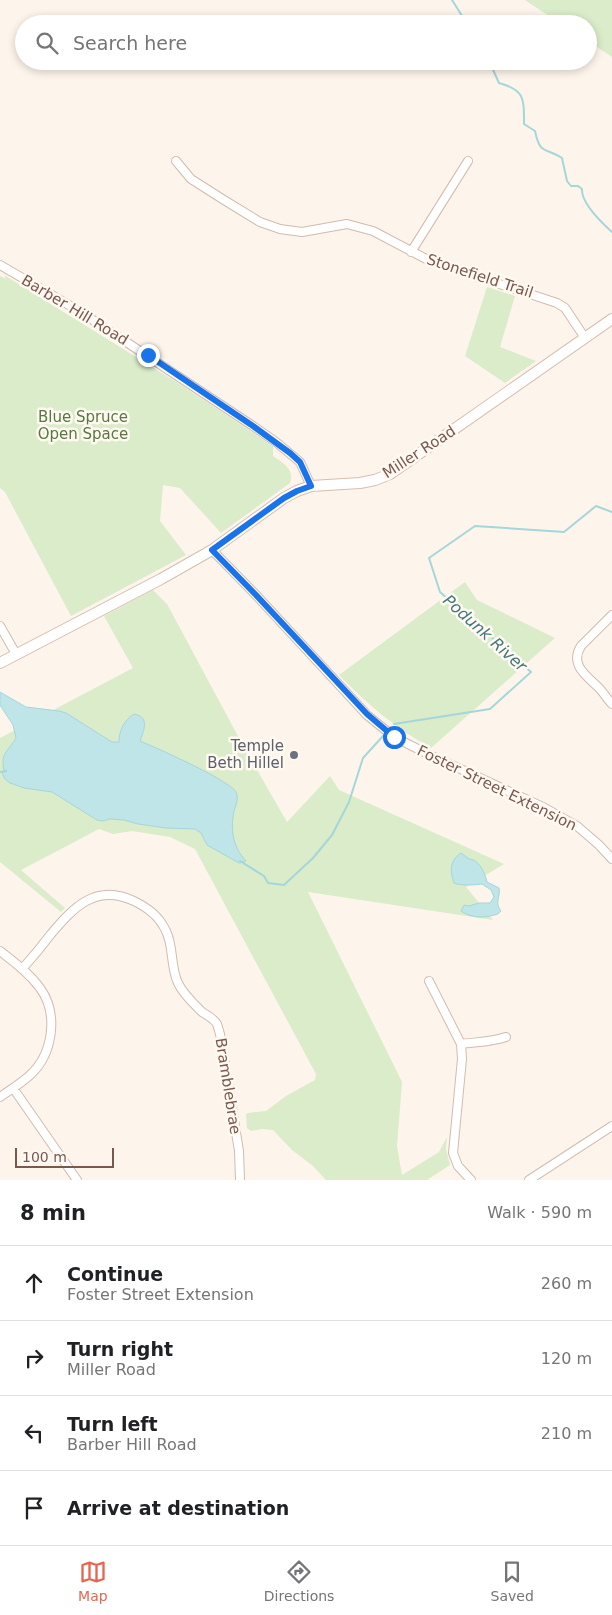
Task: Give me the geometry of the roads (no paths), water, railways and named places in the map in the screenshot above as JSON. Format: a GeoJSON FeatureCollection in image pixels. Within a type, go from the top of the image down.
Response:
{"type":"FeatureCollection","features":[{"type":"Feature","properties":{"kind":"street","name":"Stonefield Trail"},"geometry":{"type":"LineString","coordinates":[[176,161],[191,178],[260,222],[280,229],[302,232],[348,224],[373,231],[430,262],[557,303],[565,308],[585,338]]}},
{"type":"Feature","properties":{"kind":"street"},"geometry":{"type":"LineString","coordinates":[[411,252],[468,161]]}},
{"type":"Feature","properties":{"kind":"street","name":"Barber Hill Road"},"geometry":{"type":"LineString","coordinates":[[0,265],[81,312],[261,431],[300,462],[311,486]]}},
{"type":"Feature","properties":{"kind":"street","name":"Miller Road"},"geometry":{"type":"LineString","coordinates":[[0,663],[161,579],[212,550],[284,498],[297,491],[311,486],[360,483],[390,474],[612,319]]}},
{"type":"Feature","properties":{"kind":"street","name":"Foster Street Extension"},"geometry":{"type":"LineString","coordinates":[[212,550],[367,714],[394,737],[543,807],[578,826],[609,850],[612,860]]}},
{"type":"Feature","properties":{"kind":"street"},"geometry":{"type":"LineString","coordinates":[[612,615],[581,646],[577,659],[581,671],[612,704]]}},
{"type":"Feature","properties":{"kind":"street"},"geometry":{"type":"LineString","coordinates":[[0,626],[16,654]]}},
{"type":"Feature","properties":{"kind":"street","name":"Bramblebrae"},"geometry":{"type":"LineString","coordinates":[[22,969],[69,912],[92,898],[107,894],[124,896],[141,904],[157,916],[167,932],[172,968],[178,983],[187,997],[216,1023],[220,1034],[239,1151],[240,1180]]}},
{"type":"Feature","properties":{"kind":"street"},"geometry":{"type":"LineString","coordinates":[[0,951],[41,988],[51,1012],[51,1033],[44,1057],[30,1076],[0,1096]]}},
{"type":"Feature","properties":{"kind":"street"},"geometry":{"type":"LineString","coordinates":[[429,981],[461,1044],[462,1059],[453,1153],[458,1166],[471,1180]]}},
{"type":"Feature","properties":{"kind":"street"},"geometry":{"type":"LineString","coordinates":[[461,1044],[478,1041],[496,1041],[506,1037]]}},
{"type":"Feature","properties":{"kind":"street"},"geometry":{"type":"LineString","coordinates":[[13,1088],[77,1180]]}},
{"type":"Feature","properties":{"kind":"street"},"geometry":{"type":"LineString","coordinates":[[530,1180],[612,1126]]}},
{"type":"Feature","properties":{"kind":"water"},"geometry":{"type":"Polygon","coordinates":[[[0,692],[26,707],[66,713],[112,742],[119,742],[121,730],[127,719],[134,714],[142,718],[144,724],[140,741],[207,772],[236,792],[237,799],[233,818],[234,838],[238,850],[246,861],[239,863],[207,845],[201,833],[195,829],[166,828],[124,820],[97,820],[52,792],[24,788],[10,783],[2,773],[4,771],[3,760],[16,738],[13,725],[0,705],[0,692]]]}},
{"type":"Feature","properties":{"kind":"water"},"geometry":{"type":"Polygon","coordinates":[[[461,853],[469,859],[476,861],[483,871],[487,882],[499,888],[498,905],[501,911],[498,914],[479,917],[461,911],[464,905],[490,903],[494,897],[491,890],[482,884],[464,885],[454,883],[452,863],[461,853]]]}},
{"type":"Feature","properties":{"kind":"waterway","name":"Podunk River"},"geometry":{"type":"LineString","coordinates":[[452,0],[461,15]]}},
{"type":"Feature","properties":{"kind":"waterway","name":"Podunk River"},"geometry":{"type":"LineString","coordinates":[[493,70],[499,83],[518,92],[523,102],[524,124],[535,131],[541,147],[562,158],[567,181],[571,186],[578,186],[582,189],[588,206],[612,232]]}},
{"type":"Feature","properties":{"kind":"waterway","name":"Podunk River"},"geometry":{"type":"LineString","coordinates":[[394,724],[490,709],[531,672],[440,592],[429,558],[475,526],[564,532],[596,506],[612,512]]}},
{"type":"Feature","properties":{"kind":"waterway","name":"Podunk River"},"geometry":{"type":"LineString","coordinates":[[240,861],[264,876],[268,883],[284,885],[313,858],[332,835],[349,802],[363,758],[383,736]]}},
{"type":"Feature","properties":{"kind":"waterway","name":"Podunk River"},"geometry":{"type":"LineString","coordinates":[[0,772],[6,771]]}},
{"type":"Feature","properties":{"kind":"place","name":"Temple Beth Hillel"},"geometry":{"type":"Point","coordinates":[294,755]}},
{"type":"Feature","properties":{"kind":"park label","name":"Blue Spruce Open Space"},"geometry":{"type":"Point","coordinates":[83,426]}}]}
